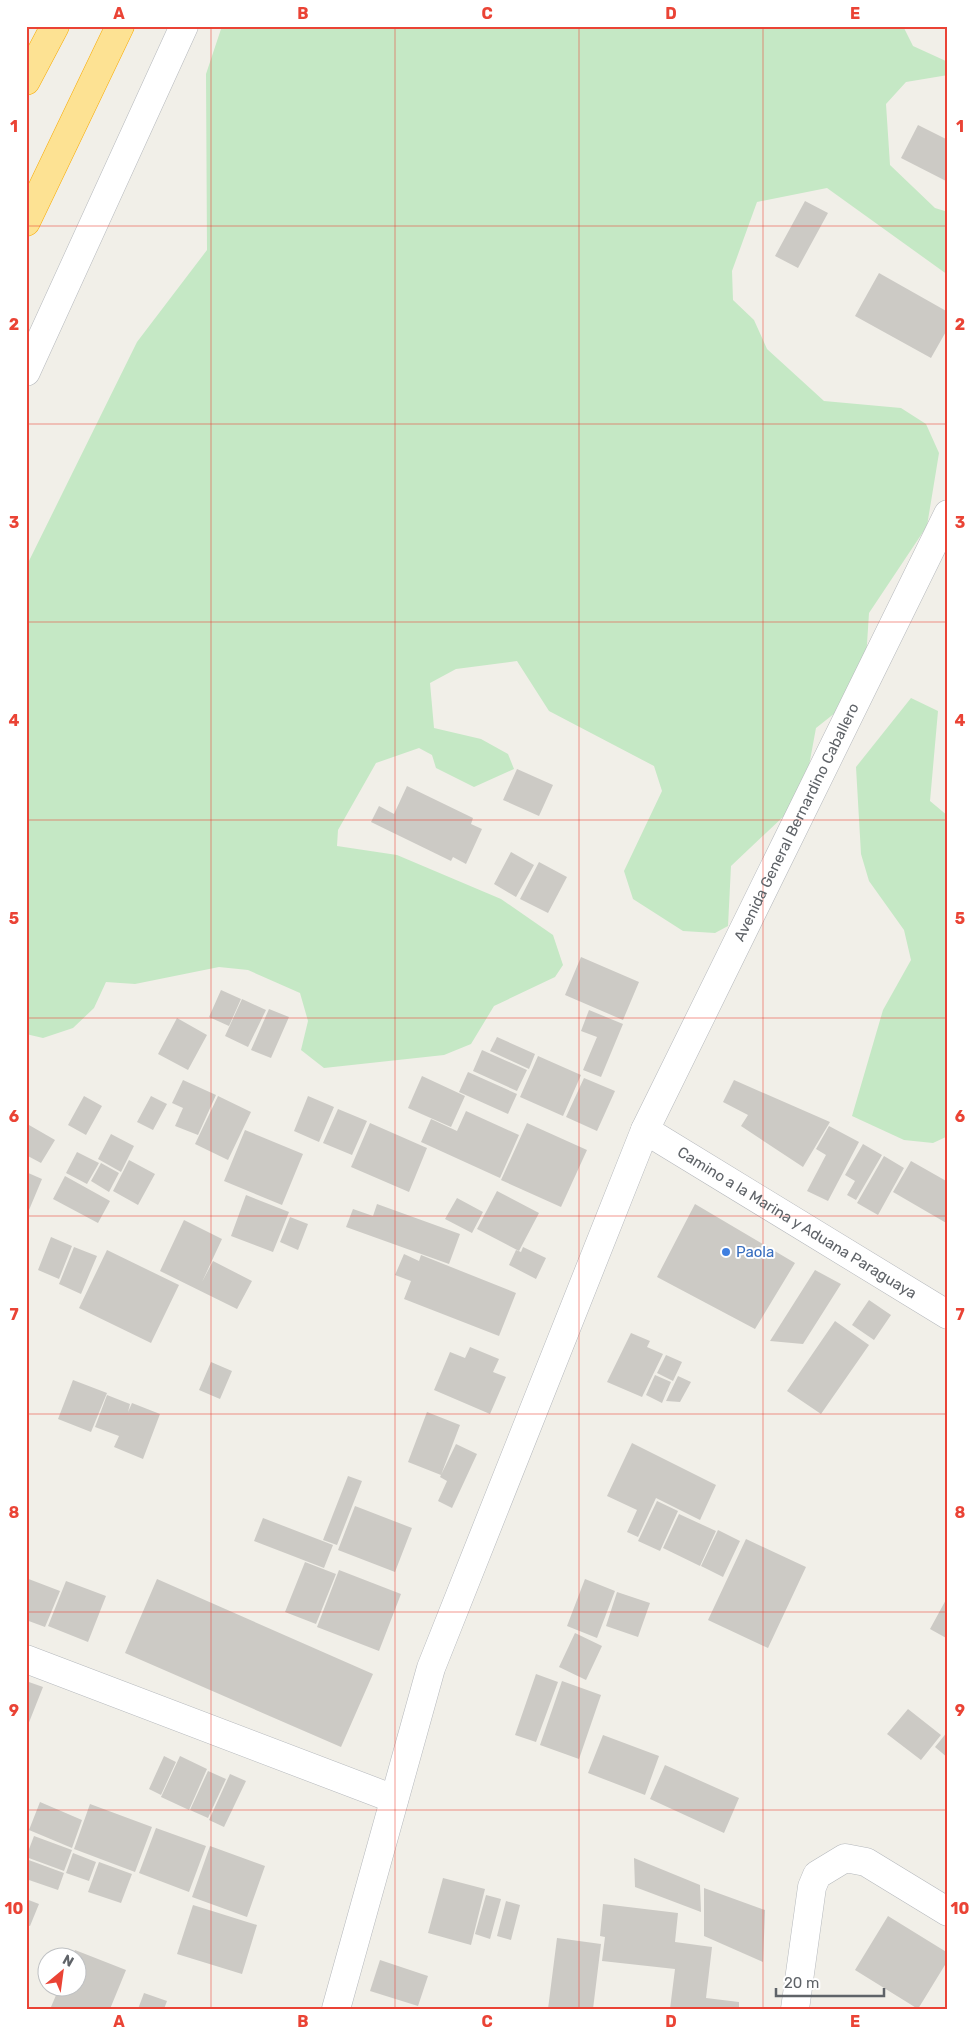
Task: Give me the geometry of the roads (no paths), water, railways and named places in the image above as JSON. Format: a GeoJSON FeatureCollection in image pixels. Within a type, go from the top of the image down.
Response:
{"type":"FeatureCollection","features":[{"type":"Feature","properties":{"kind":"highway"},"geometry":{"type":"LineString","coordinates":[[26,81],[55,26]]}},
{"type":"Feature","properties":{"kind":"highway"},"geometry":{"type":"LineString","coordinates":[[26,222],[120,26]]}},
{"type":"Feature","properties":{"kind":"street"},"geometry":{"type":"LineString","coordinates":[[26,372],[184,26]]}},
{"type":"Feature","properties":{"kind":"street","name":"Avenida General Bernardino Caballero"},"geometry":{"type":"LineString","coordinates":[[336,2009],[431,1668],[645,1130],[948,514]]}},
{"type":"Feature","properties":{"kind":"street","name":"Camino a la Marina y Aduana Paraguaya"},"geometry":{"type":"LineString","coordinates":[[645,1130],[948,1315]]}},
{"type":"Feature","properties":{"kind":"street"},"geometry":{"type":"LineString","coordinates":[[26,1659],[394,1799]]}},
{"type":"Feature","properties":{"kind":"street"},"geometry":{"type":"LineString","coordinates":[[794,2009],[812,1887],[817,1875],[830,1866],[845,1858],[866,1862],[948,1912]]}},
{"type":"Feature","properties":{"kind":"place","name":"Paola"},"geometry":{"type":"Point","coordinates":[726,1252]}}]}
